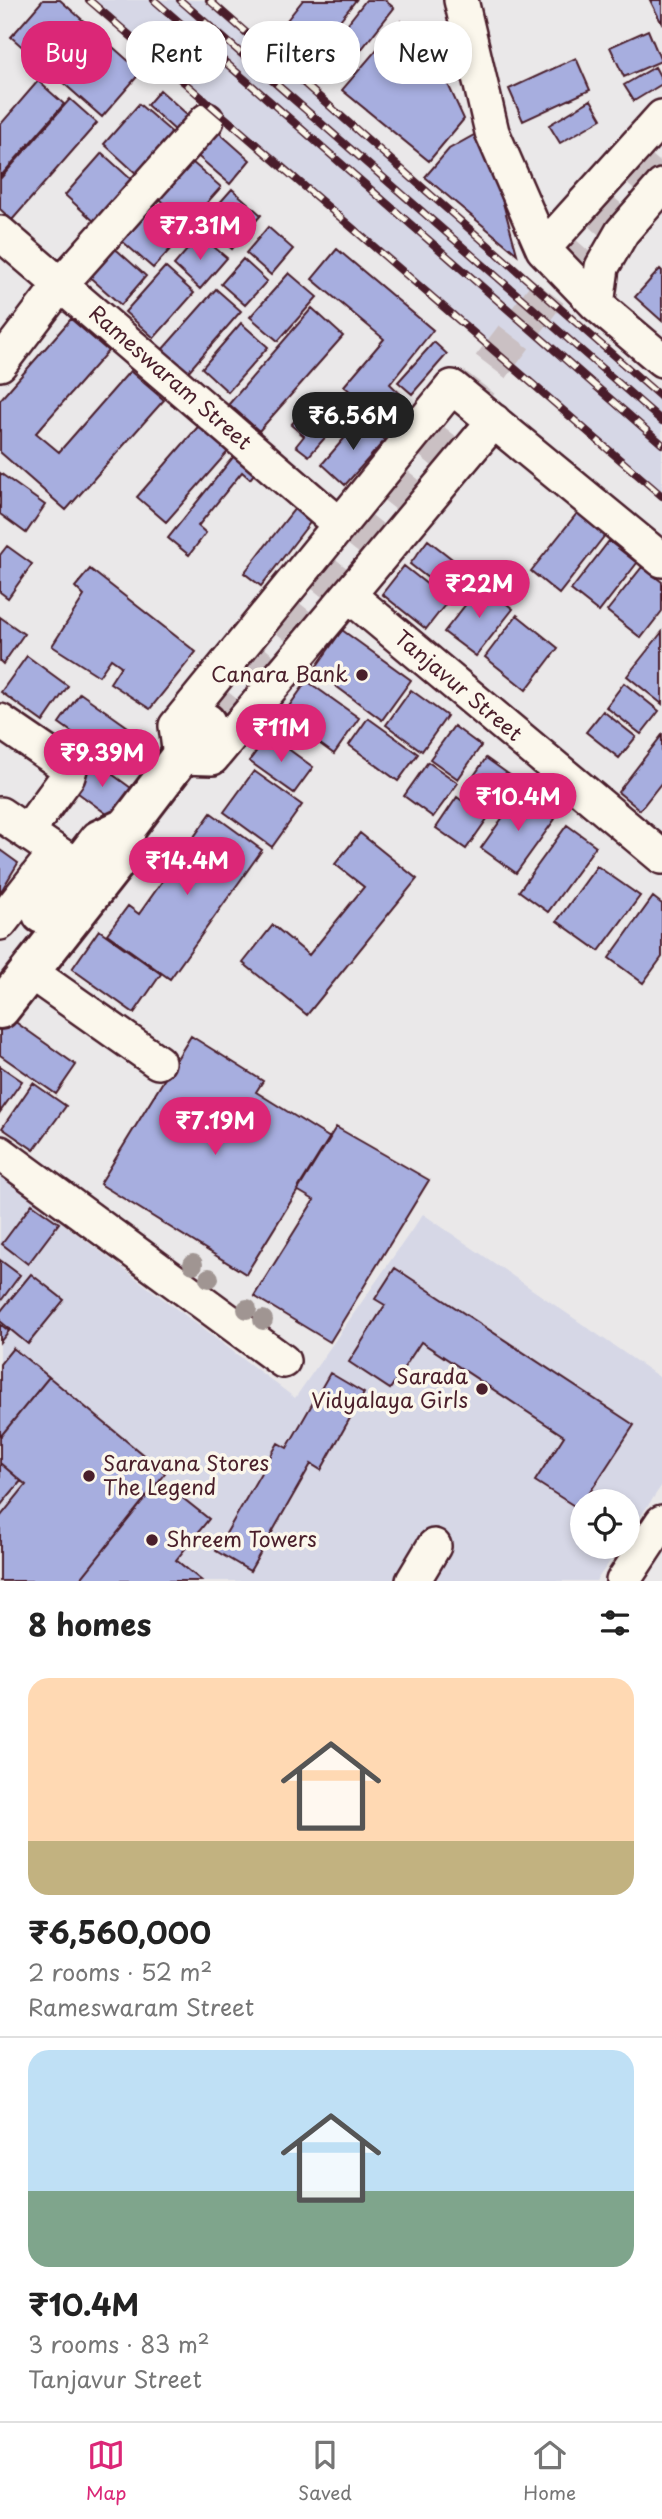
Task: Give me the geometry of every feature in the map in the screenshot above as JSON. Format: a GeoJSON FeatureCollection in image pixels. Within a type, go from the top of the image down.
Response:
{"type":"FeatureCollection","features":[{"type":"Feature","properties":{"kind":"main road"},"geometry":{"type":"LineString","coordinates":[[14,971],[119,858],[127,827],[206,723]]}},
{"type":"Feature","properties":{"kind":"main road"},"geometry":{"type":"LineString","coordinates":[[0,1009],[14,971],[67,860],[99,840],[127,827]]}},
{"type":"Feature","properties":{"kind":"street"},"geometry":{"type":"LineString","coordinates":[[461,0],[492,132],[543,249],[597,306],[662,360]]}},
{"type":"Feature","properties":{"kind":"street"},"geometry":{"type":"LineString","coordinates":[[543,249],[662,117]]}},
{"type":"Feature","properties":{"kind":"street"},"geometry":{"type":"LineString","coordinates":[[0,364],[61,284],[207,120]]}},
{"type":"Feature","properties":{"kind":"street"},"geometry":{"type":"LineString","coordinates":[[597,306],[602,267],[622,232],[662,187]]}},
{"type":"Feature","properties":{"kind":"street","name":"Rameswaram Street"},"geometry":{"type":"LineString","coordinates":[[0,233],[339,524]]}},
{"type":"Feature","properties":{"kind":"street"},"geometry":{"type":"LineString","coordinates":[[494,421],[212,758],[180,757],[176,726],[452,387],[494,421],[662,560]]}},
{"type":"Feature","properties":{"kind":"street","name":"Tanjavur Street"},"geometry":{"type":"LineString","coordinates":[[350,596],[662,856]]}},
{"type":"Feature","properties":{"kind":"street"},"geometry":{"type":"LineString","coordinates":[[0,721],[70,769],[68,776],[27,832]]}},
{"type":"Feature","properties":{"kind":"street"},"geometry":{"type":"LineString","coordinates":[[0,814],[67,860],[0,923]]}},
{"type":"Feature","properties":{"kind":"street"},"geometry":{"type":"LineString","coordinates":[[14,971],[36,976],[158,1062]]}},
{"type":"Feature","properties":{"kind":"street"},"geometry":{"type":"LineString","coordinates":[[0,1153],[283,1361]]}},
{"type":"Feature","properties":{"kind":"street"},"geometry":{"type":"LineString","coordinates":[[623,1581],[662,1522]]}},
{"type":"Feature","properties":{"kind":"street"},"geometry":{"type":"LineString","coordinates":[[413,1581],[435,1546]]}},
{"type":"Feature","properties":{"kind":"shaded area"},"geometry":{"type":"Polygon","coordinates":[[[87,0],[207,0],[241,30],[241,84],[303,84],[662,400],[662,498],[526,375],[185,84],[227,84],[227,21],[126,21],[126,33],[87,0]]]}},
{"type":"Feature","properties":{"kind":"shaded area"},"geometry":{"type":"Polygon","coordinates":[[[0,1176],[295,1398],[423,1214],[662,1379],[662,1485],[640,1517],[640,1489],[570,1489],[570,1559],[612,1559],[596,1581],[0,1581],[0,1176]]]}},
{"type":"Feature","properties":{"kind":"building"},"geometry":{"type":"Polygon","coordinates":[[[43,0],[60,0],[84,21],[25,21],[43,0]]]}},
{"type":"Feature","properties":{"kind":"building"},"geometry":{"type":"Polygon","coordinates":[[[303,0],[356,0],[339,21],[286,21],[303,0]]]}},
{"type":"Feature","properties":{"kind":"building"},"geometry":{"type":"Polygon","coordinates":[[[366,0],[385,0],[394,8],[384,21],[374,21],[374,33],[360,51],[360,21],[350,21],[366,0]]]}},
{"type":"Feature","properties":{"kind":"building"},"geometry":{"type":"Polygon","coordinates":[[[650,0],[662,0],[662,24],[650,0]]]}},
{"type":"Feature","properties":{"kind":"building"},"geometry":{"type":"Polygon","coordinates":[[[21,25],[21,46],[11,37],[21,25]]]}},
{"type":"Feature","properties":{"kind":"building"},"geometry":{"type":"Polygon","coordinates":[[[648,30],[661,61],[624,77],[610,47],[648,30]]]}},
{"type":"Feature","properties":{"kind":"building"},"geometry":{"type":"Polygon","coordinates":[[[112,46],[126,59],[126,84],[131,84],[102,117],[64,84],[112,84],[112,46]]]}},
{"type":"Feature","properties":{"kind":"building"},"geometry":{"type":"Polygon","coordinates":[[[374,53],[374,84],[448,84],[464,119],[429,161],[342,90],[347,84],[360,84],[360,69],[374,53]]]}},
{"type":"Feature","properties":{"kind":"building"},"geometry":{"type":"Polygon","coordinates":[[[576,58],[590,90],[523,121],[509,89],[576,58]]]}},
{"type":"Feature","properties":{"kind":"building"},"geometry":{"type":"Polygon","coordinates":[[[655,67],[662,84],[634,101],[624,85],[655,67]]]}},
{"type":"Feature","properties":{"kind":"building"},"geometry":{"type":"Polygon","coordinates":[[[35,84],[41,84],[64,104],[0,177],[0,125],[35,84]]]}},
{"type":"Feature","properties":{"kind":"building"},"geometry":{"type":"Polygon","coordinates":[[[160,90],[189,116],[176,131],[147,105],[160,90]]]}},
{"type":"Feature","properties":{"kind":"building"},"geometry":{"type":"Polygon","coordinates":[[[70,99],[97,123],[12,220],[0,209],[0,179],[70,99]]]}},
{"type":"Feature","properties":{"kind":"building"},"geometry":{"type":"Polygon","coordinates":[[[591,100],[602,119],[560,143],[549,125],[591,100]]]}},
{"type":"Feature","properties":{"kind":"building"},"geometry":{"type":"Polygon","coordinates":[[[139,104],[175,135],[139,176],[104,144],[139,104]]]}},
{"type":"Feature","properties":{"kind":"building"},"geometry":{"type":"Polygon","coordinates":[[[215,129],[250,160],[230,184],[194,153],[215,129]]]}},
{"type":"Feature","properties":{"kind":"building"},"geometry":{"type":"Polygon","coordinates":[[[483,130],[517,254],[425,177],[449,149],[483,130]]]}},
{"type":"Feature","properties":{"kind":"building"},"geometry":{"type":"Polygon","coordinates":[[[102,153],[134,182],[97,224],[65,195],[102,153]]]}},
{"type":"Feature","properties":{"kind":"building"},"geometry":{"type":"Polygon","coordinates":[[[185,156],[221,187],[188,224],[153,193],[185,156]]]}},
{"type":"Feature","properties":{"kind":"building"},"geometry":{"type":"Polygon","coordinates":[[[232,189],[261,215],[232,249],[202,223],[232,189]]]}},
{"type":"Feature","properties":{"kind":"building"},"geometry":{"type":"Polygon","coordinates":[[[147,198],[185,233],[153,268],[115,235],[147,198]]]}},
{"type":"Feature","properties":{"kind":"building"},"geometry":{"type":"Polygon","coordinates":[[[268,227],[293,249],[271,275],[246,253],[268,227]]]}},
{"type":"Feature","properties":{"kind":"building"},"geometry":{"type":"Polygon","coordinates":[[[200,235],[227,258],[200,289],[174,265],[200,235]]]}},
{"type":"Feature","properties":{"kind":"building"},"geometry":{"type":"Polygon","coordinates":[[[110,244],[146,276],[121,305],[85,273],[110,244]]]}},
{"type":"Feature","properties":{"kind":"building"},"geometry":{"type":"Polygon","coordinates":[[[337,249],[433,330],[390,384],[408,401],[387,425],[344,386],[384,339],[312,279],[337,249]]]}},
{"type":"Feature","properties":{"kind":"building"},"geometry":{"type":"Polygon","coordinates":[[[243,259],[267,281],[245,305],[221,284],[243,259]]]}},
{"type":"Feature","properties":{"kind":"building"},"geometry":{"type":"Polygon","coordinates":[[[165,267],[194,293],[154,338],[125,312],[165,267]]]}},
{"type":"Feature","properties":{"kind":"building"},"geometry":{"type":"Polygon","coordinates":[[[660,269],[662,271],[662,321],[635,297],[660,269]]]}},
{"type":"Feature","properties":{"kind":"building"},"geometry":{"type":"Polygon","coordinates":[[[289,273],[317,297],[278,341],[250,317],[289,273]]]}},
{"type":"Feature","properties":{"kind":"building"},"geometry":{"type":"Polygon","coordinates":[[[216,289],[241,311],[187,373],[162,350],[216,289]]]}},
{"type":"Feature","properties":{"kind":"building"},"geometry":{"type":"Polygon","coordinates":[[[312,308],[343,336],[259,431],[229,404],[312,308]]]}},
{"type":"Feature","properties":{"kind":"building"},"geometry":{"type":"Polygon","coordinates":[[[71,319],[108,351],[36,433],[59,452],[130,371],[164,400],[66,510],[0,452],[0,400],[71,319]]]}},
{"type":"Feature","properties":{"kind":"building"},"geometry":{"type":"Polygon","coordinates":[[[241,323],[268,347],[228,392],[202,368],[241,323]]]}},
{"type":"Feature","properties":{"kind":"building"},"geometry":{"type":"Polygon","coordinates":[[[434,342],[447,354],[412,394],[398,382],[434,342]]]}},
{"type":"Feature","properties":{"kind":"building"},"geometry":{"type":"Polygon","coordinates":[[[317,395],[343,417],[309,456],[296,446],[304,436],[291,425],[317,395]]]}},
{"type":"Feature","properties":{"kind":"building"},"geometry":{"type":"Polygon","coordinates":[[[361,419],[385,440],[345,485],[322,464],[361,419]]]}},
{"type":"Feature","properties":{"kind":"building"},"geometry":{"type":"Polygon","coordinates":[[[203,421],[232,447],[166,522],[137,497],[203,421]]]}},
{"type":"Feature","properties":{"kind":"building"},"geometry":{"type":"Polygon","coordinates":[[[238,451],[259,468],[250,479],[242,472],[198,526],[206,533],[189,555],[168,538],[238,451]]]}},
{"type":"Feature","properties":{"kind":"building"},"geometry":{"type":"Polygon","coordinates":[[[0,473],[45,505],[26,533],[0,514],[0,473]]]}},
{"type":"Feature","properties":{"kind":"building"},"geometry":{"type":"Polygon","coordinates":[[[296,507],[312,520],[261,586],[244,573],[296,507]]]}},
{"type":"Feature","properties":{"kind":"building"},"geometry":{"type":"Polygon","coordinates":[[[578,512],[606,534],[559,594],[531,571],[578,512]]]}},
{"type":"Feature","properties":{"kind":"building"},"geometry":{"type":"Polygon","coordinates":[[[428,540],[470,573],[452,597],[410,564],[428,540]]]}},
{"type":"Feature","properties":{"kind":"building"},"geometry":{"type":"Polygon","coordinates":[[[609,541],[637,563],[599,612],[571,590],[609,541]]]}},
{"type":"Feature","properties":{"kind":"building"},"geometry":{"type":"Polygon","coordinates":[[[7,546],[32,564],[8,598],[0,592],[0,555],[7,546]]]}},
{"type":"Feature","properties":{"kind":"building"},"geometry":{"type":"Polygon","coordinates":[[[404,566],[448,601],[426,629],[382,594],[404,566]]]}},
{"type":"Feature","properties":{"kind":"building"},"geometry":{"type":"Polygon","coordinates":[[[642,567],[662,582],[662,611],[641,638],[607,611],[642,567]]]}},
{"type":"Feature","properties":{"kind":"building"},"geometry":{"type":"Polygon","coordinates":[[[90,569],[196,652],[150,709],[110,683],[121,666],[111,659],[99,676],[52,646],[84,596],[75,587],[90,569]]]}},
{"type":"Feature","properties":{"kind":"building"},"geometry":{"type":"Polygon","coordinates":[[[482,584],[513,609],[476,656],[444,632],[482,584]]]}},
{"type":"Feature","properties":{"kind":"building"},"geometry":{"type":"Polygon","coordinates":[[[517,615],[558,648],[526,690],[485,657],[517,615]]]}},
{"type":"Feature","properties":{"kind":"building"},"geometry":{"type":"Polygon","coordinates":[[[0,617],[24,634],[3,664],[0,661],[0,617]]]}},
{"type":"Feature","properties":{"kind":"building","name":"Canara Bank"},"geometry":{"type":"Polygon","coordinates":[[[342,630],[411,680],[382,720],[314,670],[342,630]]]}},
{"type":"Feature","properties":{"kind":"building"},"geometry":{"type":"Polygon","coordinates":[[[662,632],[662,704],[627,676],[662,632]]]}},
{"type":"Feature","properties":{"kind":"building"},"geometry":{"type":"Polygon","coordinates":[[[27,656],[68,686],[43,722],[1,692],[27,656]]]}},
{"type":"Feature","properties":{"kind":"building"},"geometry":{"type":"Polygon","coordinates":[[[307,681],[359,718],[334,754],[282,716],[307,681]]]}},
{"type":"Feature","properties":{"kind":"building"},"geometry":{"type":"Polygon","coordinates":[[[624,683],[659,711],[641,734],[606,707],[624,683]]]}},
{"type":"Feature","properties":{"kind":"building"},"geometry":{"type":"Polygon","coordinates":[[[411,690],[447,716],[422,751],[386,725],[411,690]]]}},
{"type":"Feature","properties":{"kind":"building"},"geometry":{"type":"Polygon","coordinates":[[[80,693],[145,739],[124,769],[59,723],[80,693]]]}},
{"type":"Feature","properties":{"kind":"building"},"geometry":{"type":"Polygon","coordinates":[[[603,711],[636,737],[619,758],[586,732],[603,711]]]}},
{"type":"Feature","properties":{"kind":"building"},"geometry":{"type":"Polygon","coordinates":[[[368,718],[418,754],[398,781],[349,745],[368,718]]]}},
{"type":"Feature","properties":{"kind":"building"},"geometry":{"type":"Polygon","coordinates":[[[454,726],[481,746],[458,779],[430,759],[454,726]]]}},
{"type":"Feature","properties":{"kind":"building"},"geometry":{"type":"Polygon","coordinates":[[[269,735],[313,767],[294,793],[249,761],[269,735]]]}},
{"type":"Feature","properties":{"kind":"building"},"geometry":{"type":"Polygon","coordinates":[[[662,735],[662,782],[640,810],[618,792],[662,735]]]}},
{"type":"Feature","properties":{"kind":"building"},"geometry":{"type":"Polygon","coordinates":[[[486,758],[518,781],[495,814],[463,792],[486,758]]]}},
{"type":"Feature","properties":{"kind":"building"},"geometry":{"type":"Polygon","coordinates":[[[94,761],[131,788],[111,817],[74,790],[94,761]]]}},
{"type":"Feature","properties":{"kind":"building"},"geometry":{"type":"Polygon","coordinates":[[[428,762],[458,783],[433,817],[404,796],[428,762]]]}},
{"type":"Feature","properties":{"kind":"building"},"geometry":{"type":"Polygon","coordinates":[[[254,771],[302,805],[272,847],[224,812],[254,771]]]}},
{"type":"Feature","properties":{"kind":"building"},"geometry":{"type":"Polygon","coordinates":[[[520,793],[555,819],[516,873],[481,848],[520,793]]]}},
{"type":"Feature","properties":{"kind":"building"},"geometry":{"type":"Polygon","coordinates":[[[457,797],[487,819],[466,849],[436,828],[457,797]]]}},
{"type":"Feature","properties":{"kind":"building"},"geometry":{"type":"Polygon","coordinates":[[[211,813],[262,850],[170,979],[107,934],[128,906],[139,914],[211,813]]]}},
{"type":"Feature","properties":{"kind":"building"},"geometry":{"type":"Polygon","coordinates":[[[567,825],[596,846],[548,912],[519,891],[567,825]]]}},
{"type":"Feature","properties":{"kind":"building"},"geometry":{"type":"Polygon","coordinates":[[[360,833],[417,879],[307,1015],[243,963],[273,925],[309,955],[364,887],[335,864],[360,833]]]}},
{"type":"Feature","properties":{"kind":"building"},"geometry":{"type":"Polygon","coordinates":[[[0,850],[18,863],[0,893],[0,850]]]}},
{"type":"Feature","properties":{"kind":"building"},"geometry":{"type":"Polygon","coordinates":[[[597,866],[640,896],[599,951],[557,921],[597,866]]]}},
{"type":"Feature","properties":{"kind":"building"},"geometry":{"type":"Polygon","coordinates":[[[653,897],[662,904],[662,957],[643,983],[609,958],[653,897]]]}},
{"type":"Feature","properties":{"kind":"building"},"geometry":{"type":"Polygon","coordinates":[[[99,930],[161,974],[134,1013],[72,969],[99,930]]]}},
{"type":"Feature","properties":{"kind":"building"},"geometry":{"type":"Polygon","coordinates":[[[7,1016],[76,1065],[56,1094],[0,1055],[0,1026],[7,1016]]]}},
{"type":"Feature","properties":{"kind":"building"},"geometry":{"type":"Polygon","coordinates":[[[191,1036],[263,1081],[256,1092],[330,1138],[246,1274],[100,1184],[191,1036]]]}},
{"type":"Feature","properties":{"kind":"building"},"geometry":{"type":"Polygon","coordinates":[[[0,1066],[22,1081],[0,1112],[0,1066]]]}},
{"type":"Feature","properties":{"kind":"building"},"geometry":{"type":"Polygon","coordinates":[[[33,1083],[66,1106],[34,1150],[2,1128],[33,1083]]]}},
{"type":"Feature","properties":{"kind":"building"},"geometry":{"type":"Polygon","coordinates":[[[336,1127],[429,1180],[330,1342],[254,1296],[314,1200],[297,1190],[336,1127]]]}},
{"type":"Feature","properties":{"kind":"building"},"geometry":{"type":"Polygon","coordinates":[[[32,1204],[59,1223],[28,1264],[2,1244],[32,1204]]]}},
{"type":"Feature","properties":{"kind":"building"},"geometry":{"type":"Polygon","coordinates":[[[0,1260],[20,1275],[0,1302],[0,1260]]]}},
{"type":"Feature","properties":{"kind":"building"},"geometry":{"type":"Polygon","coordinates":[[[395,1268],[634,1425],[592,1489],[570,1489],[570,1503],[535,1481],[564,1436],[421,1342],[390,1389],[349,1362],[385,1305],[375,1299],[395,1268]]]}},
{"type":"Feature","properties":{"kind":"building"},"geometry":{"type":"Polygon","coordinates":[[[31,1274],[64,1300],[28,1344],[0,1321],[0,1312],[31,1274]]]}},
{"type":"Feature","properties":{"kind":"building"},"geometry":{"type":"Polygon","coordinates":[[[0,1324],[9,1331],[0,1342],[0,1324]]]}},
{"type":"Feature","properties":{"kind":"building"},"geometry":{"type":"Polygon","coordinates":[[[13,1348],[49,1377],[0,1437],[0,1364],[13,1348]]]}},
{"type":"Feature","properties":{"kind":"building"},"geometry":{"type":"Polygon","coordinates":[[[330,1373],[364,1393],[321,1470],[311,1464],[250,1571],[216,1551],[278,1443],[287,1448],[330,1373]]]}},
{"type":"Feature","properties":{"kind":"building","name":"Saravana Stores The Legend"},"geometry":{"type":"Polygon","coordinates":[[[49,1377],[165,1473],[79,1581],[0,1581],[0,1517],[26,1485],[0,1463],[0,1437],[49,1377]]]}},
{"type":"Feature","properties":{"kind":"building"},"geometry":{"type":"Polygon","coordinates":[[[0,1463],[21,1481],[0,1506],[0,1463]]]}},
{"type":"Feature","properties":{"kind":"building","name":"Shreem Towers"},"geometry":{"type":"Polygon","coordinates":[[[160,1480],[209,1519],[176,1560],[202,1581],[79,1581],[160,1480]]]}},
{"type":"Feature","properties":{"kind":"tunnel"},"geometry":{"type":"LineString","coordinates":[[206,723],[478,384],[574,258],[662,157]]}},
{"type":"Feature","properties":{"kind":"railway"},"geometry":{"type":"LineString","coordinates":[[89,0],[662,496]]}},
{"type":"Feature","properties":{"kind":"railway"},"geometry":{"type":"LineString","coordinates":[[154,0],[662,444]]}},
{"type":"Feature","properties":{"kind":"railway"},"geometry":{"type":"LineString","coordinates":[[180,0],[662,421]]}},
{"type":"Feature","properties":{"kind":"railway"},"geometry":{"type":"LineString","coordinates":[[209,0],[662,398]]}},
{"type":"Feature","properties":{"kind":"place","name":"Canara Bank"},"geometry":{"type":"Point","coordinates":[362,675]}},
{"type":"Feature","properties":{"kind":"place","name":"Sarada Vidyalaya Girls"},"geometry":{"type":"Point","coordinates":[482,1389]}},
{"type":"Feature","properties":{"kind":"place","name":"Saravana Stores The Legend"},"geometry":{"type":"Point","coordinates":[89,1476]}},
{"type":"Feature","properties":{"kind":"place","name":"Shreem Towers"},"geometry":{"type":"Point","coordinates":[152,1540]}}]}
